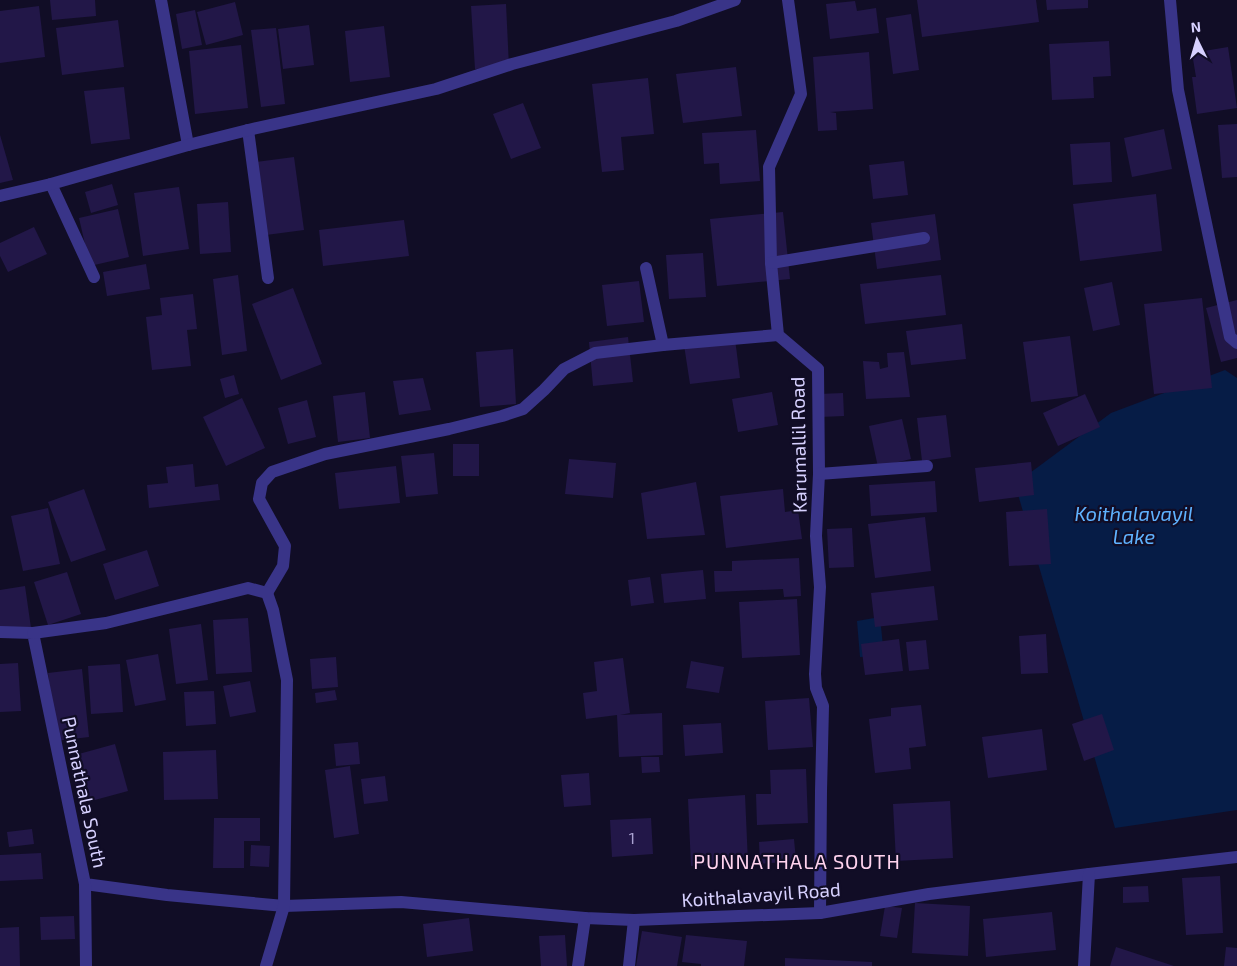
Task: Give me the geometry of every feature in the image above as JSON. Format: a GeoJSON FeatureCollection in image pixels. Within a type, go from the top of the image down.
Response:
{"type":"FeatureCollection","features":[{"type":"Feature","properties":{"kind":"street"},"geometry":{"type":"LineString","coordinates":[[160,0],[188,145]]}},
{"type":"Feature","properties":{"kind":"street"},"geometry":{"type":"LineString","coordinates":[[0,196],[51,184],[248,130],[436,89],[512,64],[676,21],[735,0]]}},
{"type":"Feature","properties":{"kind":"street"},"geometry":{"type":"LineString","coordinates":[[267,594],[283,566],[285,546],[259,499],[262,483],[272,472],[325,454],[449,429],[523,409],[564,369],[595,353],[778,335],[771,262],[769,167],[802,94],[788,0]]}},
{"type":"Feature","properties":{"kind":"street"},"geometry":{"type":"LineString","coordinates":[[1170,0],[1178,90],[1230,336],[1237,343]]}},
{"type":"Feature","properties":{"kind":"street"},"geometry":{"type":"LineString","coordinates":[[248,130],[268,278]]}},
{"type":"Feature","properties":{"kind":"street"},"geometry":{"type":"LineString","coordinates":[[51,184],[94,277]]}},
{"type":"Feature","properties":{"kind":"street"},"geometry":{"type":"LineString","coordinates":[[771,262],[924,238]]}},
{"type":"Feature","properties":{"kind":"street"},"geometry":{"type":"LineString","coordinates":[[646,268],[663,345]]}},
{"type":"Feature","properties":{"kind":"street","name":"Karumallil Road"},"geometry":{"type":"LineString","coordinates":[[778,335],[818,369],[819,474],[816,536],[820,587],[815,674],[816,688],[823,706],[820,791],[820,913]]}},
{"type":"Feature","properties":{"kind":"street"},"geometry":{"type":"LineString","coordinates":[[819,474],[927,466]]}},
{"type":"Feature","properties":{"kind":"street"},"geometry":{"type":"LineString","coordinates":[[0,632],[33,633],[106,623],[248,588],[267,594]]}},
{"type":"Feature","properties":{"kind":"street"},"geometry":{"type":"LineString","coordinates":[[266,966],[284,906],[287,680],[273,610],[267,594]]}},
{"type":"Feature","properties":{"kind":"street","name":"Punnathala South"},"geometry":{"type":"LineString","coordinates":[[33,633],[85,884],[166,895],[284,906]]}},
{"type":"Feature","properties":{"kind":"street","name":"Koithalavayil Road"},"geometry":{"type":"LineString","coordinates":[[284,906],[401,902],[584,918],[634,920],[820,913],[929,894],[1237,857]]}},
{"type":"Feature","properties":{"kind":"street"},"geometry":{"type":"LineString","coordinates":[[1084,966],[1089,874]]}},
{"type":"Feature","properties":{"kind":"street"},"geometry":{"type":"LineString","coordinates":[[85,884],[86,966]]}},
{"type":"Feature","properties":{"kind":"street"},"geometry":{"type":"LineString","coordinates":[[578,966],[584,918]]}},
{"type":"Feature","properties":{"kind":"street"},"geometry":{"type":"LineString","coordinates":[[629,966],[634,920]]}},
{"type":"Feature","properties":{"kind":"water","name":"Koithalavayil Lake"},"geometry":{"type":"Polygon","coordinates":[[[1225,370],[1237,378],[1237,810],[1115,828],[1015,484],[1111,413],[1225,370]]]}},
{"type":"Feature","properties":{"kind":"water"},"geometry":{"type":"Polygon","coordinates":[[[880,617],[884,656],[860,657],[857,621],[880,617]]]}},
{"type":"Feature","properties":{"kind":"building"},"geometry":{"type":"Polygon","coordinates":[[[50,0],[95,0],[96,16],[52,20],[50,0]]]}},
{"type":"Feature","properties":{"kind":"building"},"geometry":{"type":"Polygon","coordinates":[[[917,0],[1036,0],[1039,22],[922,37],[917,0]]]}},
{"type":"Feature","properties":{"kind":"building"},"geometry":{"type":"Polygon","coordinates":[[[1046,0],[1088,0],[1088,8],[1047,10],[1046,0]]]}},
{"type":"Feature","properties":{"kind":"building"},"geometry":{"type":"Polygon","coordinates":[[[855,1],[857,11],[876,8],[879,33],[830,39],[826,4],[855,1]]]}},
{"type":"Feature","properties":{"kind":"building"},"geometry":{"type":"Polygon","coordinates":[[[235,2],[243,35],[206,45],[197,12],[235,2]]]}},
{"type":"Feature","properties":{"kind":"building"},"geometry":{"type":"Polygon","coordinates":[[[506,4],[509,67],[475,69],[471,6],[506,4]]]}},
{"type":"Feature","properties":{"kind":"building"},"geometry":{"type":"Polygon","coordinates":[[[39,6],[45,57],[0,63],[0,11],[39,6]]]}},
{"type":"Feature","properties":{"kind":"building"},"geometry":{"type":"Polygon","coordinates":[[[195,10],[202,45],[182,49],[176,14],[195,10]]]}},
{"type":"Feature","properties":{"kind":"building"},"geometry":{"type":"Polygon","coordinates":[[[911,14],[919,70],[893,74],[886,18],[911,14]]]}},
{"type":"Feature","properties":{"kind":"building"},"geometry":{"type":"Polygon","coordinates":[[[118,20],[124,67],[62,75],[56,28],[118,20]]]}},
{"type":"Feature","properties":{"kind":"building"},"geometry":{"type":"Polygon","coordinates":[[[309,25],[314,65],[283,69],[278,29],[309,25]]]}},
{"type":"Feature","properties":{"kind":"building"},"geometry":{"type":"Polygon","coordinates":[[[384,26],[390,77],[350,82],[345,31],[384,26]]]}},
{"type":"Feature","properties":{"kind":"building"},"geometry":{"type":"Polygon","coordinates":[[[276,28],[285,104],[261,107],[251,30],[276,28]]]}},
{"type":"Feature","properties":{"kind":"building"},"geometry":{"type":"Polygon","coordinates":[[[1109,41],[1111,76],[1093,77],[1094,98],[1052,100],[1049,44],[1109,41]]]}},
{"type":"Feature","properties":{"kind":"building"},"geometry":{"type":"Polygon","coordinates":[[[241,45],[248,108],[195,114],[189,51],[241,45]]]}},
{"type":"Feature","properties":{"kind":"building"},"geometry":{"type":"Polygon","coordinates":[[[1228,47],[1237,108],[1197,114],[1192,77],[1196,77],[1192,53],[1228,47]]]}},
{"type":"Feature","properties":{"kind":"building"},"geometry":{"type":"Polygon","coordinates":[[[869,52],[873,109],[830,112],[836,113],[837,130],[818,131],[813,57],[869,52]]]}},
{"type":"Feature","properties":{"kind":"building"},"geometry":{"type":"Polygon","coordinates":[[[736,67],[742,116],[683,123],[676,74],[736,67]]]}},
{"type":"Feature","properties":{"kind":"building"},"geometry":{"type":"Polygon","coordinates":[[[648,78],[654,134],[621,137],[624,170],[602,172],[592,84],[648,78]]]}},
{"type":"Feature","properties":{"kind":"building"},"geometry":{"type":"Polygon","coordinates":[[[124,87],[130,139],[91,144],[84,91],[124,87]]]}},
{"type":"Feature","properties":{"kind":"building"},"geometry":{"type":"Polygon","coordinates":[[[523,103],[541,148],[511,159],[493,114],[523,103]]]}},
{"type":"Feature","properties":{"kind":"building"},"geometry":{"type":"Polygon","coordinates":[[[1237,124],[1237,177],[1222,178],[1218,125],[1237,124]]]}},
{"type":"Feature","properties":{"kind":"building"},"geometry":{"type":"Polygon","coordinates":[[[1164,129],[1172,169],[1132,177],[1124,138],[1164,129]]]}},
{"type":"Feature","properties":{"kind":"building"},"geometry":{"type":"Polygon","coordinates":[[[756,130],[760,181],[720,184],[719,163],[704,164],[702,133],[756,130]]]}},
{"type":"Feature","properties":{"kind":"building"},"geometry":{"type":"Polygon","coordinates":[[[0,135],[13,180],[0,183],[0,135]]]}},
{"type":"Feature","properties":{"kind":"building"},"geometry":{"type":"Polygon","coordinates":[[[1110,142],[1112,182],[1073,185],[1070,144],[1110,142]]]}},
{"type":"Feature","properties":{"kind":"building"},"geometry":{"type":"Polygon","coordinates":[[[294,157],[304,230],[266,235],[256,162],[294,157]]]}},
{"type":"Feature","properties":{"kind":"building"},"geometry":{"type":"Polygon","coordinates":[[[904,161],[908,195],[873,199],[869,165],[904,161]]]}},
{"type":"Feature","properties":{"kind":"building"},"geometry":{"type":"Polygon","coordinates":[[[112,184],[118,205],[91,213],[85,192],[112,184]]]}},
{"type":"Feature","properties":{"kind":"building"},"geometry":{"type":"Polygon","coordinates":[[[179,187],[189,249],[143,256],[134,193],[179,187]]]}},
{"type":"Feature","properties":{"kind":"building"},"geometry":{"type":"Polygon","coordinates":[[[1156,194],[1162,251],[1080,261],[1073,204],[1156,194]]]}},
{"type":"Feature","properties":{"kind":"building"},"geometry":{"type":"Polygon","coordinates":[[[228,202],[231,252],[200,254],[197,204],[228,202]]]}},
{"type":"Feature","properties":{"kind":"building"},"geometry":{"type":"Polygon","coordinates":[[[118,209],[129,257],[90,266],[79,218],[118,209]]]}},
{"type":"Feature","properties":{"kind":"building"},"geometry":{"type":"Polygon","coordinates":[[[783,212],[790,279],[717,286],[710,219],[783,212]]]}},
{"type":"Feature","properties":{"kind":"building"},"geometry":{"type":"Polygon","coordinates":[[[935,214],[941,260],[877,269],[871,223],[935,214]]]}},
{"type":"Feature","properties":{"kind":"building"},"geometry":{"type":"Polygon","coordinates":[[[404,220],[409,256],[323,266],[319,230],[404,220]]]}},
{"type":"Feature","properties":{"kind":"building"},"geometry":{"type":"Polygon","coordinates":[[[34,227],[47,254],[8,272],[0,256],[0,243],[34,227]]]}},
{"type":"Feature","properties":{"kind":"building"},"geometry":{"type":"Polygon","coordinates":[[[703,253],[706,297],[669,299],[666,255],[703,253]]]}},
{"type":"Feature","properties":{"kind":"building"},"geometry":{"type":"Polygon","coordinates":[[[146,264],[150,289],[107,296],[103,272],[146,264]]]}},
{"type":"Feature","properties":{"kind":"building"},"geometry":{"type":"Polygon","coordinates":[[[238,275],[247,351],[222,355],[213,279],[238,275]]]}},
{"type":"Feature","properties":{"kind":"building"},"geometry":{"type":"Polygon","coordinates":[[[941,275],[946,315],[865,324],[860,284],[941,275]]]}},
{"type":"Feature","properties":{"kind":"building"},"geometry":{"type":"Polygon","coordinates":[[[639,281],[644,322],[607,326],[602,285],[639,281]]]}},
{"type":"Feature","properties":{"kind":"building"},"geometry":{"type":"Polygon","coordinates":[[[1112,282],[1120,325],[1093,331],[1084,288],[1112,282]]]}},
{"type":"Feature","properties":{"kind":"building"},"geometry":{"type":"Polygon","coordinates":[[[293,288],[322,364],[281,380],[252,304],[293,288]]]}},
{"type":"Feature","properties":{"kind":"building"},"geometry":{"type":"Polygon","coordinates":[[[193,294],[197,329],[187,330],[191,366],[152,370],[146,317],[162,315],[160,298],[193,294]]]}},
{"type":"Feature","properties":{"kind":"building"},"geometry":{"type":"Polygon","coordinates":[[[1202,298],[1212,388],[1154,394],[1144,304],[1202,298]]]}},
{"type":"Feature","properties":{"kind":"building"},"geometry":{"type":"Polygon","coordinates":[[[1237,300],[1237,358],[1221,362],[1206,308],[1237,300]]]}},
{"type":"Feature","properties":{"kind":"building"},"geometry":{"type":"Polygon","coordinates":[[[962,324],[966,359],[911,365],[906,331],[962,324]]]}},
{"type":"Feature","properties":{"kind":"building"},"geometry":{"type":"Polygon","coordinates":[[[1070,336],[1078,396],[1031,402],[1023,342],[1070,336]]]}},
{"type":"Feature","properties":{"kind":"building"},"geometry":{"type":"Polygon","coordinates":[[[628,337],[633,382],[593,386],[589,342],[628,337]]]}},
{"type":"Feature","properties":{"kind":"building"},"geometry":{"type":"Polygon","coordinates":[[[735,339],[740,378],[690,384],[684,345],[735,339]]]}},
{"type":"Feature","properties":{"kind":"building"},"geometry":{"type":"Polygon","coordinates":[[[513,349],[516,404],[480,407],[476,352],[513,349]]]}},
{"type":"Feature","properties":{"kind":"building"},"geometry":{"type":"Polygon","coordinates":[[[904,352],[910,397],[866,399],[863,361],[879,362],[880,369],[888,367],[887,353],[904,352]]]}},
{"type":"Feature","properties":{"kind":"building"},"geometry":{"type":"Polygon","coordinates":[[[234,375],[239,394],[225,398],[220,379],[234,375]]]}},
{"type":"Feature","properties":{"kind":"building"},"geometry":{"type":"Polygon","coordinates":[[[423,378],[431,410],[399,415],[393,381],[423,378]]]}},
{"type":"Feature","properties":{"kind":"building"},"geometry":{"type":"Polygon","coordinates":[[[365,392],[370,438],[338,442],[333,396],[365,392]]]}},
{"type":"Feature","properties":{"kind":"building"},"geometry":{"type":"Polygon","coordinates":[[[772,392],[778,425],[738,432],[732,399],[772,392]]]}},
{"type":"Feature","properties":{"kind":"building"},"geometry":{"type":"Polygon","coordinates":[[[843,393],[844,416],[820,417],[819,394],[843,393]]]}},
{"type":"Feature","properties":{"kind":"building"},"geometry":{"type":"Polygon","coordinates":[[[1085,394],[1100,427],[1058,446],[1043,413],[1085,394]]]}},
{"type":"Feature","properties":{"kind":"building"},"geometry":{"type":"Polygon","coordinates":[[[242,398],[265,448],[226,466],[203,417],[242,398]]]}},
{"type":"Feature","properties":{"kind":"building"},"geometry":{"type":"Polygon","coordinates":[[[307,400],[316,437],[288,444],[278,408],[307,400]]]}},
{"type":"Feature","properties":{"kind":"building"},"geometry":{"type":"Polygon","coordinates":[[[946,415],[951,457],[922,461],[917,418],[946,415]]]}},
{"type":"Feature","properties":{"kind":"building"},"geometry":{"type":"Polygon","coordinates":[[[902,419],[911,459],[878,467],[869,426],[902,419]]]}},
{"type":"Feature","properties":{"kind":"building"},"geometry":{"type":"Polygon","coordinates":[[[453,444],[479,444],[479,476],[453,476],[453,444]]]}},
{"type":"Feature","properties":{"kind":"building"},"geometry":{"type":"Polygon","coordinates":[[[434,453],[438,494],[406,497],[401,456],[434,453]]]}},
{"type":"Feature","properties":{"kind":"building"},"geometry":{"type":"Polygon","coordinates":[[[569,459],[616,463],[613,498],[565,494],[569,459]]]}},
{"type":"Feature","properties":{"kind":"building"},"geometry":{"type":"Polygon","coordinates":[[[1031,462],[1034,495],[979,502],[975,468],[1031,462]]]}},
{"type":"Feature","properties":{"kind":"building"},"geometry":{"type":"Polygon","coordinates":[[[193,464],[195,487],[218,484],[220,500],[149,508],[147,485],[168,483],[166,467],[193,464]]]}},
{"type":"Feature","properties":{"kind":"building"},"geometry":{"type":"Polygon","coordinates":[[[396,466],[400,503],[339,509],[335,473],[396,466]]]}},
{"type":"Feature","properties":{"kind":"building"},"geometry":{"type":"Polygon","coordinates":[[[935,481],[937,512],[871,516],[869,485],[935,481]]]}},
{"type":"Feature","properties":{"kind":"building"},"geometry":{"type":"Polygon","coordinates":[[[696,482],[705,535],[647,539],[641,493],[696,482]]]}},
{"type":"Feature","properties":{"kind":"building"},"geometry":{"type":"Polygon","coordinates":[[[84,489],[106,550],[71,562],[48,502],[84,489]]]}},
{"type":"Feature","properties":{"kind":"building"},"geometry":{"type":"Polygon","coordinates":[[[783,489],[785,512],[798,510],[802,539],[726,548],[720,496],[783,489]]]}},
{"type":"Feature","properties":{"kind":"building"},"geometry":{"type":"Polygon","coordinates":[[[48,508],[60,564],[23,571],[11,516],[48,508]]]}},
{"type":"Feature","properties":{"kind":"building"},"geometry":{"type":"Polygon","coordinates":[[[1047,509],[1051,564],[1009,566],[1006,512],[1047,509]]]}},
{"type":"Feature","properties":{"kind":"building"},"geometry":{"type":"Polygon","coordinates":[[[925,517],[931,571],[875,578],[868,524],[925,517]]]}},
{"type":"Feature","properties":{"kind":"building"},"geometry":{"type":"Polygon","coordinates":[[[852,528],[854,567],[829,568],[827,529],[852,528]]]}},
{"type":"Feature","properties":{"kind":"building"},"geometry":{"type":"Polygon","coordinates":[[[147,550],[159,586],[115,600],[103,564],[147,550]]]}},
{"type":"Feature","properties":{"kind":"building"},"geometry":{"type":"Polygon","coordinates":[[[799,558],[801,596],[784,597],[783,589],[715,592],[714,571],[732,571],[732,561],[799,558]]]}},
{"type":"Feature","properties":{"kind":"building"},"geometry":{"type":"Polygon","coordinates":[[[703,570],[706,599],[664,603],[661,574],[703,570]]]}},
{"type":"Feature","properties":{"kind":"building"},"geometry":{"type":"Polygon","coordinates":[[[67,572],[81,614],[48,625],[34,582],[67,572]]]}},
{"type":"Feature","properties":{"kind":"building"},"geometry":{"type":"Polygon","coordinates":[[[650,577],[654,603],[631,606],[628,580],[650,577]]]}},
{"type":"Feature","properties":{"kind":"building"},"geometry":{"type":"Polygon","coordinates":[[[25,586],[31,628],[0,632],[0,590],[25,586]]]}},
{"type":"Feature","properties":{"kind":"building"},"geometry":{"type":"Polygon","coordinates":[[[934,586],[938,620],[875,627],[871,593],[934,586]]]}},
{"type":"Feature","properties":{"kind":"building"},"geometry":{"type":"Polygon","coordinates":[[[797,599],[800,655],[742,658],[739,602],[797,599]]]}},
{"type":"Feature","properties":{"kind":"building"},"geometry":{"type":"Polygon","coordinates":[[[248,618],[252,672],[216,674],[213,620],[248,618]]]}},
{"type":"Feature","properties":{"kind":"building"},"geometry":{"type":"Polygon","coordinates":[[[201,624],[208,680],[176,684],[169,629],[201,624]]]}},
{"type":"Feature","properties":{"kind":"building"},"geometry":{"type":"Polygon","coordinates":[[[1046,634],[1048,673],[1021,674],[1019,636],[1046,634]]]}},
{"type":"Feature","properties":{"kind":"building"},"geometry":{"type":"Polygon","coordinates":[[[899,639],[903,671],[865,675],[861,644],[899,639]]]}},
{"type":"Feature","properties":{"kind":"building"},"geometry":{"type":"Polygon","coordinates":[[[926,640],[929,669],[909,671],[906,642],[926,640]]]}},
{"type":"Feature","properties":{"kind":"building"},"geometry":{"type":"Polygon","coordinates":[[[158,654],[166,700],[135,706],[126,660],[158,654]]]}},
{"type":"Feature","properties":{"kind":"building"},"geometry":{"type":"Polygon","coordinates":[[[336,657],[338,687],[312,689],[310,659],[336,657]]]}},
{"type":"Feature","properties":{"kind":"building"},"geometry":{"type":"Polygon","coordinates":[[[623,658],[630,713],[620,715],[662,713],[663,755],[619,757],[617,715],[586,719],[583,693],[597,691],[594,662],[623,658]]]}},
{"type":"Feature","properties":{"kind":"building"},"geometry":{"type":"Polygon","coordinates":[[[691,661],[724,667],[719,693],[686,688],[691,661]]]}},
{"type":"Feature","properties":{"kind":"building"},"geometry":{"type":"Polygon","coordinates":[[[18,663],[21,711],[0,712],[0,664],[18,663]]]}},
{"type":"Feature","properties":{"kind":"building"},"geometry":{"type":"Polygon","coordinates":[[[120,664],[123,712],[91,714],[88,666],[120,664]]]}},
{"type":"Feature","properties":{"kind":"building"},"geometry":{"type":"Polygon","coordinates":[[[82,669],[89,737],[55,741],[48,673],[82,669]]]}},
{"type":"Feature","properties":{"kind":"building"},"geometry":{"type":"Polygon","coordinates":[[[250,681],[256,712],[230,717],[223,686],[250,681]]]}},
{"type":"Feature","properties":{"kind":"building"},"geometry":{"type":"Polygon","coordinates":[[[335,690],[337,700],[316,703],[315,693],[335,690]]]}},
{"type":"Feature","properties":{"kind":"building"},"geometry":{"type":"Polygon","coordinates":[[[214,691],[216,724],[186,726],[184,692],[214,691]]]}},
{"type":"Feature","properties":{"kind":"building"},"geometry":{"type":"Polygon","coordinates":[[[809,698],[813,747],[768,750],[765,701],[809,698]]]}},
{"type":"Feature","properties":{"kind":"building"},"geometry":{"type":"Polygon","coordinates":[[[921,705],[926,746],[909,748],[911,769],[875,773],[869,719],[891,716],[891,708],[921,705]]]}},
{"type":"Feature","properties":{"kind":"building"},"geometry":{"type":"Polygon","coordinates":[[[1102,714],[1114,750],[1084,761],[1072,724],[1102,714]]]}},
{"type":"Feature","properties":{"kind":"building"},"geometry":{"type":"Polygon","coordinates":[[[721,723],[723,753],[685,756],[683,725],[721,723]]]}},
{"type":"Feature","properties":{"kind":"building"},"geometry":{"type":"Polygon","coordinates":[[[1042,729],[1047,770],[988,778],[982,737],[1042,729]]]}},
{"type":"Feature","properties":{"kind":"building"},"geometry":{"type":"Polygon","coordinates":[[[358,742],[360,764],[336,766],[334,744],[358,742]]]}},
{"type":"Feature","properties":{"kind":"building"},"geometry":{"type":"Polygon","coordinates":[[[115,744],[128,791],[80,804],[68,757],[115,744]]]}},
{"type":"Feature","properties":{"kind":"building"},"geometry":{"type":"Polygon","coordinates":[[[216,750],[218,799],[164,800],[163,752],[216,750]]]}},
{"type":"Feature","properties":{"kind":"building"},"geometry":{"type":"Polygon","coordinates":[[[641,757],[659,757],[660,772],[642,773],[641,757]]]}},
{"type":"Feature","properties":{"kind":"building"},"geometry":{"type":"Polygon","coordinates":[[[350,766],[359,834],[334,838],[325,770],[350,766]]]}},
{"type":"Feature","properties":{"kind":"building"},"geometry":{"type":"Polygon","coordinates":[[[806,769],[808,823],[757,825],[756,794],[771,794],[770,770],[806,769]]]}},
{"type":"Feature","properties":{"kind":"building"},"geometry":{"type":"Polygon","coordinates":[[[589,773],[591,805],[564,807],[561,775],[589,773]]]}},
{"type":"Feature","properties":{"kind":"building"},"geometry":{"type":"Polygon","coordinates":[[[385,776],[388,801],[364,804],[361,779],[385,776]]]}},
{"type":"Feature","properties":{"kind":"building"},"geometry":{"type":"Polygon","coordinates":[[[745,795],[748,863],[691,866],[688,799],[745,795]]]}},
{"type":"Feature","properties":{"kind":"building"},"geometry":{"type":"Polygon","coordinates":[[[950,801],[953,858],[896,861],[893,804],[950,801]]]}},
{"type":"Feature","properties":{"kind":"building"},"geometry":{"type":"Polygon","coordinates":[[[214,818],[260,818],[260,841],[244,841],[244,868],[213,868],[214,818]]]}},
{"type":"Feature","properties":{"kind":"building"},"geometry":{"type":"Polygon","coordinates":[[[651,818],[653,854],[612,857],[610,820],[651,818]]]}},
{"type":"Feature","properties":{"kind":"building"},"geometry":{"type":"Polygon","coordinates":[[[32,829],[34,844],[9,847],[7,832],[32,829]]]}},
{"type":"Feature","properties":{"kind":"building"},"geometry":{"type":"Polygon","coordinates":[[[794,839],[796,861],[760,864],[759,842],[794,839]]]}},
{"type":"Feature","properties":{"kind":"building"},"geometry":{"type":"Polygon","coordinates":[[[251,845],[270,846],[269,867],[250,866],[251,845]]]}},
{"type":"Feature","properties":{"kind":"building"},"geometry":{"type":"Polygon","coordinates":[[[41,853],[43,879],[0,881],[0,855],[41,853]]]}},
{"type":"Feature","properties":{"kind":"building"},"geometry":{"type":"Polygon","coordinates":[[[1220,876],[1223,933],[1186,935],[1182,878],[1220,876]]]}},
{"type":"Feature","properties":{"kind":"building"},"geometry":{"type":"Polygon","coordinates":[[[1148,886],[1149,902],[1123,903],[1123,887],[1148,886]]]}},
{"type":"Feature","properties":{"kind":"building"},"geometry":{"type":"Polygon","coordinates":[[[915,903],[970,906],[968,956],[912,953],[915,903]]]}},
{"type":"Feature","properties":{"kind":"building"},"geometry":{"type":"Polygon","coordinates":[[[885,906],[902,908],[897,938],[880,936],[885,906]]]}},
{"type":"Feature","properties":{"kind":"building"},"geometry":{"type":"Polygon","coordinates":[[[1052,912],[1056,950],[986,957],[983,919],[1052,912]]]}},
{"type":"Feature","properties":{"kind":"building"},"geometry":{"type":"Polygon","coordinates":[[[74,916],[75,939],[41,940],[40,917],[74,916]]]}},
{"type":"Feature","properties":{"kind":"building"},"geometry":{"type":"Polygon","coordinates":[[[469,918],[473,951],[427,957],[423,924],[469,918]]]}},
{"type":"Feature","properties":{"kind":"building"},"geometry":{"type":"Polygon","coordinates":[[[19,927],[20,966],[0,966],[0,928],[19,927]]]}},
{"type":"Feature","properties":{"kind":"building"},"geometry":{"type":"Polygon","coordinates":[[[642,931],[682,937],[677,966],[636,966],[642,931]]]}},
{"type":"Feature","properties":{"kind":"building"},"geometry":{"type":"Polygon","coordinates":[[[565,935],[567,966],[541,966],[539,936],[565,935]]]}},
{"type":"Feature","properties":{"kind":"building"},"geometry":{"type":"Polygon","coordinates":[[[686,935],[747,941],[744,966],[701,966],[701,964],[682,962],[686,935]]]}},
{"type":"Feature","properties":{"kind":"building"},"geometry":{"type":"Polygon","coordinates":[[[1116,947],[1174,966],[1110,966],[1116,947]]]}},
{"type":"Feature","properties":{"kind":"building"},"geometry":{"type":"Polygon","coordinates":[[[1226,947],[1237,948],[1237,966],[1224,966],[1226,947]]]}},
{"type":"Feature","properties":{"kind":"building"},"geometry":{"type":"Polygon","coordinates":[[[785,958],[872,962],[872,966],[785,966],[785,958]]]}},
{"type":"Feature","properties":{"kind":"district","name":"PUNNATHALA SOUTH"},"geometry":{"type":"Point","coordinates":[797,861]}}]}
